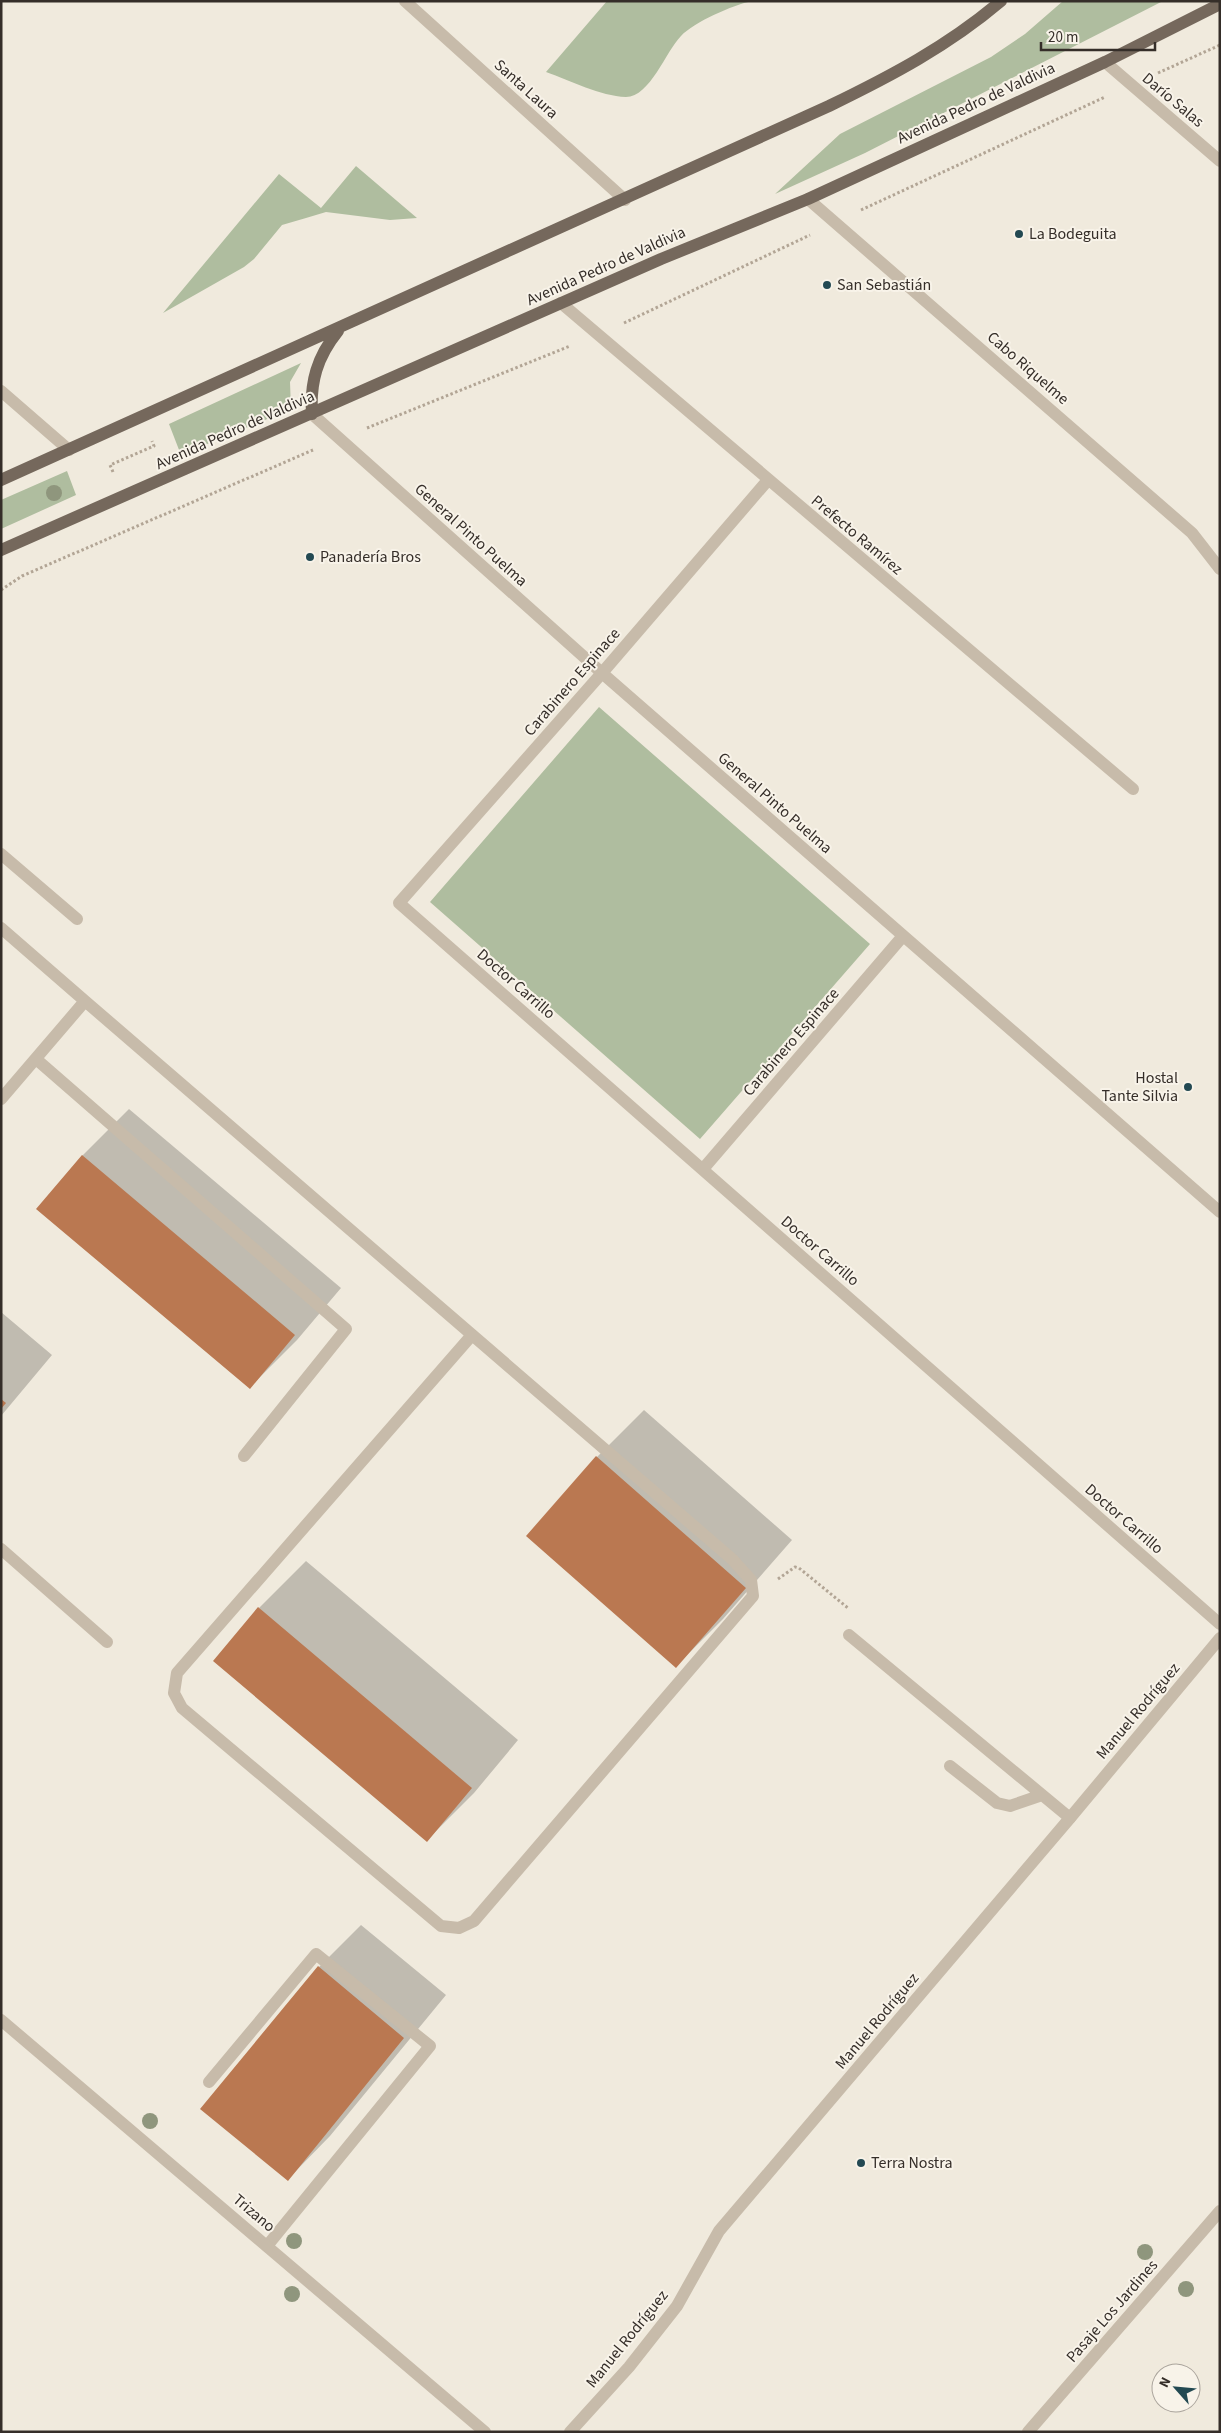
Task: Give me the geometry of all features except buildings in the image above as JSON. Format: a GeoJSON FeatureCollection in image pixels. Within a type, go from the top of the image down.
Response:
{"type":"FeatureCollection","features":[{"type":"Feature","properties":{"kind":"main road"},"geometry":{"type":"LineString","coordinates":[[1,480],[625,200],[907,67],[975,23],[1001,1]]}},
{"type":"Feature","properties":{"kind":"main road","name":"Avenida Pedro de Valdivia"},"geometry":{"type":"LineString","coordinates":[[1,550],[661,259],[808,199],[1105,62],[1220,4]]}},
{"type":"Feature","properties":{"kind":"main road"},"geometry":{"type":"LineString","coordinates":[[312,414],[312,382],[317,362],[327,344],[340,328]]}},
{"type":"Feature","properties":{"kind":"street","name":"Santa Laura"},"geometry":{"type":"LineString","coordinates":[[405,1],[625,200]]}},
{"type":"Feature","properties":{"kind":"street","name":"Darío Salas"},"geometry":{"type":"LineString","coordinates":[[1105,62],[1220,161]]}},
{"type":"Feature","properties":{"kind":"street","name":"Cabo Riquelme"},"geometry":{"type":"LineString","coordinates":[[808,199],[1192,533],[1220,569]]}},
{"type":"Feature","properties":{"kind":"street","name":"Prefecto Ramírez"},"geometry":{"type":"LineString","coordinates":[[561,304],[1133,789]]}},
{"type":"Feature","properties":{"kind":"street"},"geometry":{"type":"LineString","coordinates":[[1,390],[70,450]]}},
{"type":"Feature","properties":{"kind":"street","name":"General Pinto Puelma"},"geometry":{"type":"LineString","coordinates":[[312,414],[602,674],[1220,1212]]}},
{"type":"Feature","properties":{"kind":"street","name":"Carabinero Espinace"},"geometry":{"type":"LineString","coordinates":[[399,903],[602,674],[768,480]]}},
{"type":"Feature","properties":{"kind":"street"},"geometry":{"type":"LineString","coordinates":[[1,854],[78,919]]}},
{"type":"Feature","properties":{"kind":"street","name":"Doctor Carrillo"},"geometry":{"type":"LineString","coordinates":[[399,903],[1220,1624]]}},
{"type":"Feature","properties":{"kind":"street"},"geometry":{"type":"LineString","coordinates":[[1,928],[732,1559],[751,1580],[753,1596],[474,1921],[459,1928],[442,1926],[182,1708],[174,1692],[177,1673],[472,1335]]}},
{"type":"Feature","properties":{"kind":"street","name":"Carabinero Espinace"},"geometry":{"type":"LineString","coordinates":[[702,1169],[903,936]]}},
{"type":"Feature","properties":{"kind":"street"},"geometry":{"type":"LineString","coordinates":[[1,1098],[85,1001]]}},
{"type":"Feature","properties":{"kind":"street"},"geometry":{"type":"LineString","coordinates":[[36,1059],[346,1329],[244,1456]]}},
{"type":"Feature","properties":{"kind":"street"},"geometry":{"type":"LineString","coordinates":[[1,1549],[107,1642]]}},
{"type":"Feature","properties":{"kind":"street"},"geometry":{"type":"LineString","coordinates":[[849,1635],[1070,1818]]}},
{"type":"Feature","properties":{"kind":"street","name":"Manuel Rodríguez"},"geometry":{"type":"LineString","coordinates":[[570,2432],[629,2367],[677,2306],[719,2231],[1070,1818],[1220,1638]]}},
{"type":"Feature","properties":{"kind":"street"},"geometry":{"type":"LineString","coordinates":[[950,1766],[997,1803],[1010,1806],[1042,1795]]}},
{"type":"Feature","properties":{"kind":"street"},"geometry":{"type":"LineString","coordinates":[[209,2082],[316,1954],[430,2046],[267,2246]]}},
{"type":"Feature","properties":{"kind":"street","name":"Trizano"},"geometry":{"type":"LineString","coordinates":[[1,2020],[485,2432]]}},
{"type":"Feature","properties":{"kind":"street","name":"Pasaje Los Jardines"},"geometry":{"type":"LineString","coordinates":[[1028,2432],[1220,2211]]}},
{"type":"Feature","properties":{"kind":"path"},"geometry":{"type":"LineString","coordinates":[[122,498],[110,466],[154,446],[143,417]]}},
{"type":"Feature","properties":{"kind":"green space"},"geometry":{"type":"Polygon","coordinates":[[[607,1],[752,1],[714,15],[687,31],[675,43],[643,90],[635,95],[626,97],[596,91],[546,72],[607,1]]]}},
{"type":"Feature","properties":{"kind":"green space"},"geometry":{"type":"Polygon","coordinates":[[[1063,1],[1163,1],[865,153],[775,194],[840,134],[991,57],[1025,34],[1063,1]]]}},
{"type":"Feature","properties":{"kind":"green space"},"geometry":{"type":"Polygon","coordinates":[[[356,166],[417,218],[390,220],[326,212],[282,225],[254,259],[244,267],[163,313],[279,174],[321,208],[356,166]]]}},
{"type":"Feature","properties":{"kind":"green space"},"geometry":{"type":"Polygon","coordinates":[[[301,363],[290,382],[291,409],[181,455],[169,424],[301,363]]]}},
{"type":"Feature","properties":{"kind":"green space"},"geometry":{"type":"Polygon","coordinates":[[[67,471],[76,495],[1,529],[1,500],[67,471]]]}},
{"type":"Feature","properties":{"kind":"green space"},"geometry":{"type":"Polygon","coordinates":[[[599,707],[870,944],[700,1139],[430,902],[599,707]]]}},
{"type":"Feature","properties":{"kind":"place","name":"La Bodeguita"},"geometry":{"type":"Point","coordinates":[1019,234]}},
{"type":"Feature","properties":{"kind":"place","name":"San Sebastián"},"geometry":{"type":"Point","coordinates":[827,285]}},
{"type":"Feature","properties":{"kind":"place","name":"Panadería Bros"},"geometry":{"type":"Point","coordinates":[310,557]}},
{"type":"Feature","properties":{"kind":"place","name":"Hostal Tante Silvia"},"geometry":{"type":"Point","coordinates":[1188,1087]}},
{"type":"Feature","properties":{"kind":"place","name":"Terra Nostra"},"geometry":{"type":"Point","coordinates":[861,2163]}}]}
